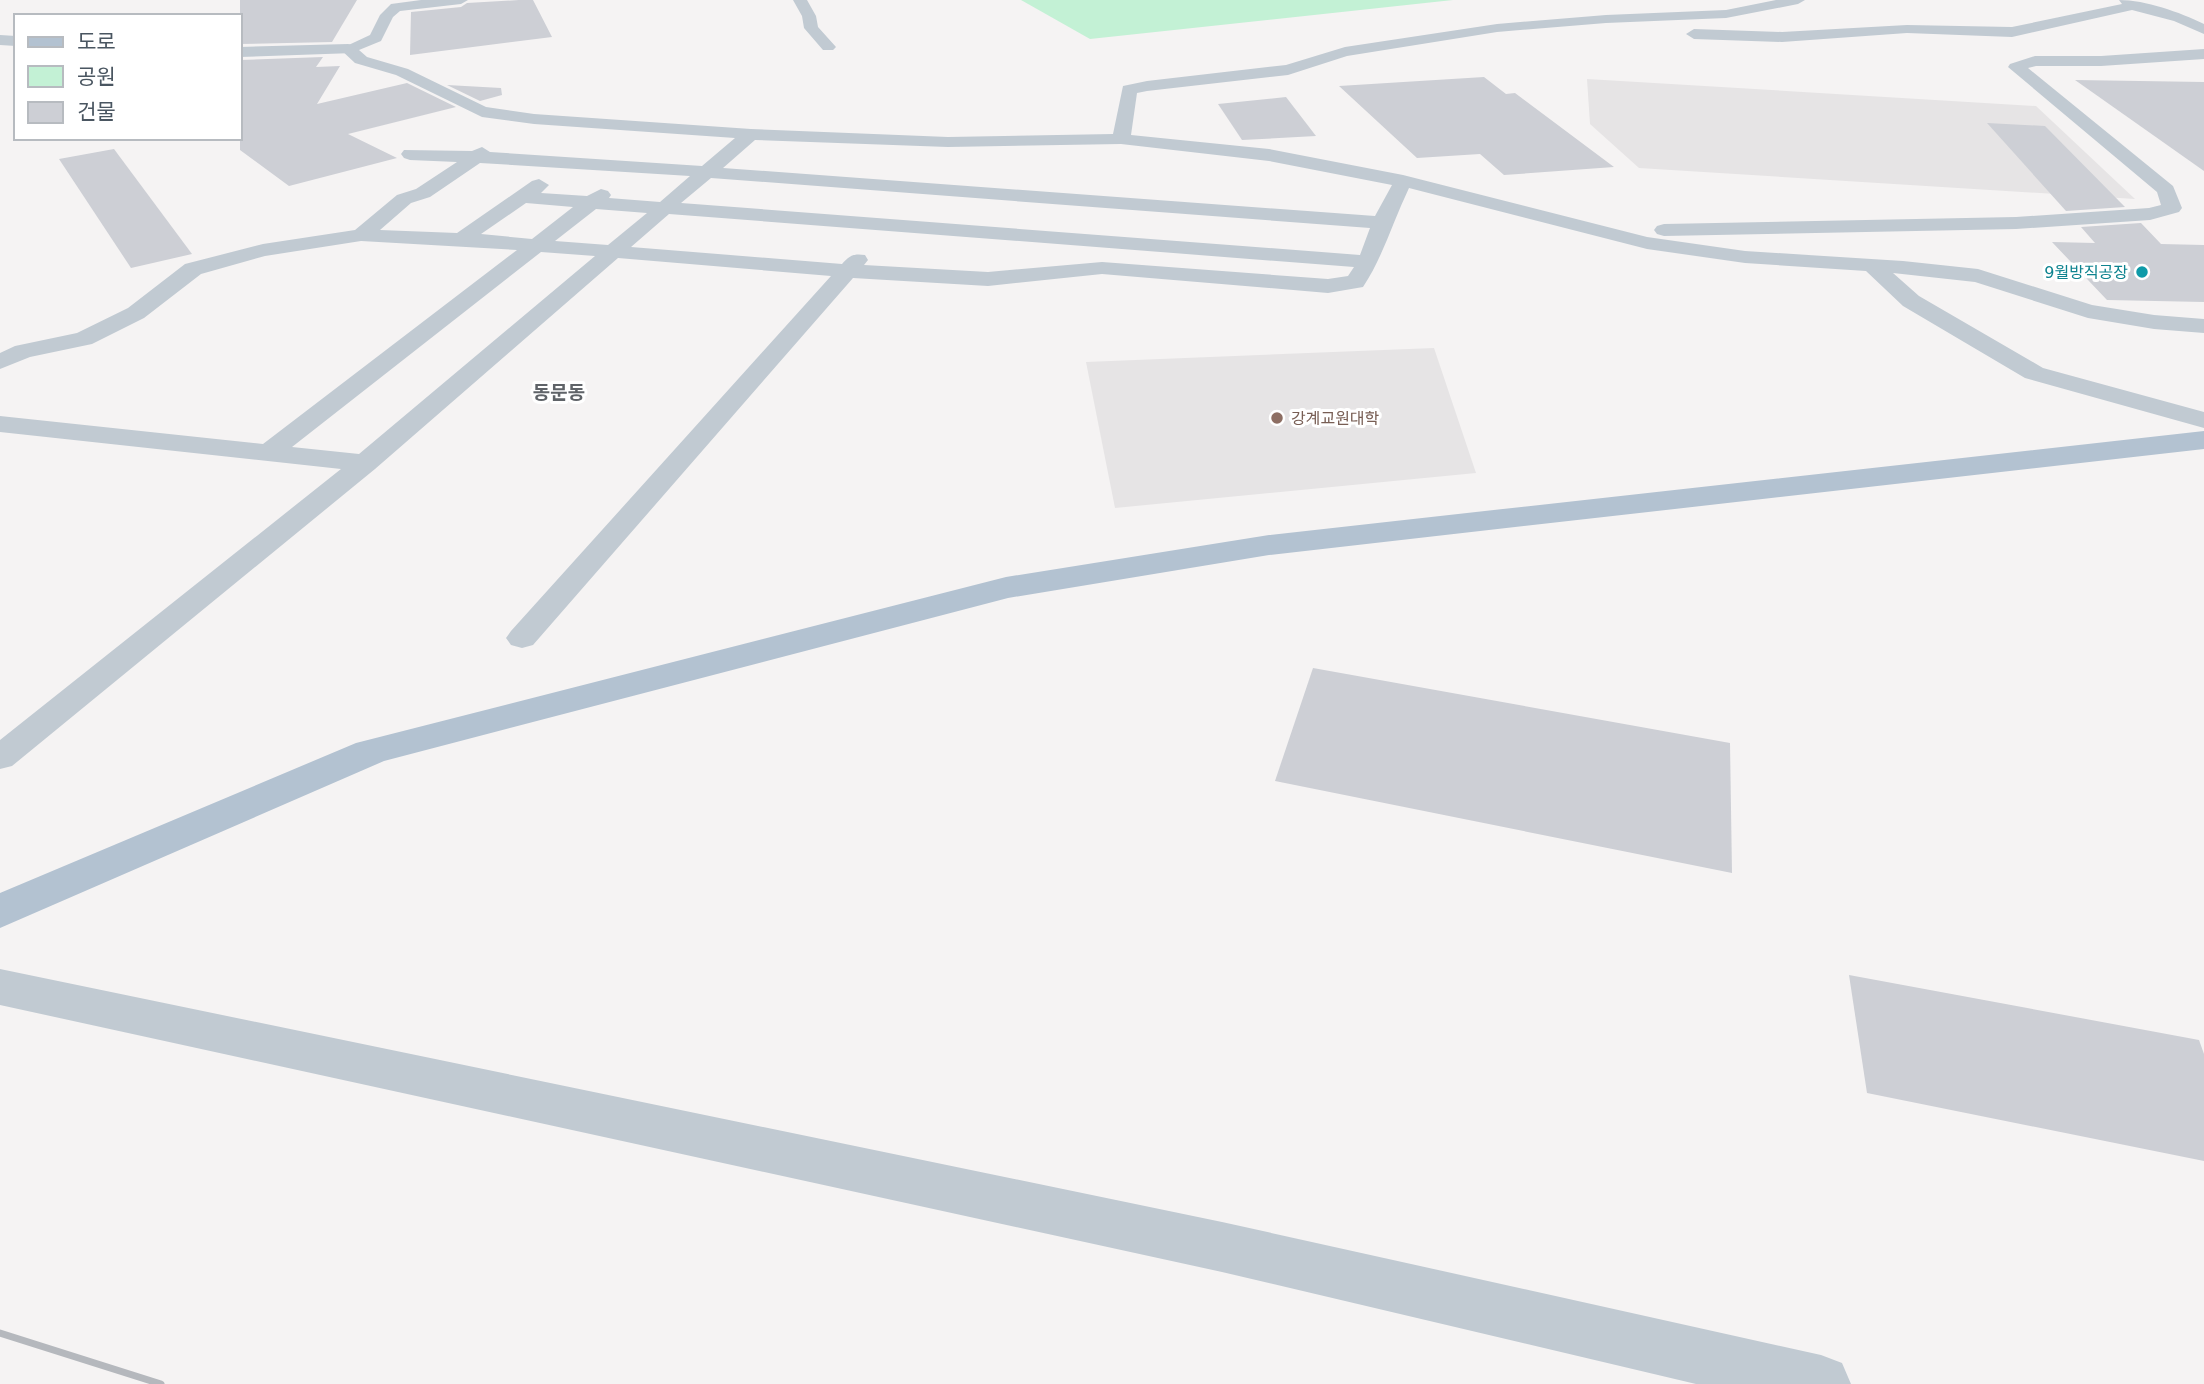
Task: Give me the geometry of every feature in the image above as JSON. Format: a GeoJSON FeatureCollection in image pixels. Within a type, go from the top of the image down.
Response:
{"type":"FeatureCollection","features":[{"type":"Feature","properties":{"kind":"main road"},"geometry":{"type":"LineString","coordinates":[[0,911],[370,752],[1006,588],[1269,545],[1745,489],[2204,440]]}},
{"type":"Feature","properties":{"kind":"street"},"geometry":{"type":"LineString","coordinates":[[242,52],[348,49],[376,38],[387,15],[396,7],[461,0]]}},
{"type":"Feature","properties":{"kind":"street"},"geometry":{"type":"LineString","coordinates":[[800,0],[810,16],[811,28],[828,47]]}},
{"type":"Feature","properties":{"kind":"street"},"geometry":{"type":"LineString","coordinates":[[1121,139],[1129,90],[1288,70],[1345,52],[1497,28],[1726,14],[1798,0]]}},
{"type":"Feature","properties":{"kind":"street"},"geometry":{"type":"LineString","coordinates":[[1683,33],[1782,37],[1907,29],[2012,32],[2129,3],[2179,18],[2204,30]]}},
{"type":"Feature","properties":{"kind":"street"},"geometry":{"type":"LineString","coordinates":[[1563,22],[1658,33]]}},
{"type":"Feature","properties":{"kind":"street"},"geometry":{"type":"LineString","coordinates":[[348,49],[361,60],[402,72],[482,112],[534,119],[751,134],[917,183],[1370,253]]}},
{"type":"Feature","properties":{"kind":"street"},"geometry":{"type":"LineString","coordinates":[[1599,231],[2015,223],[2150,214],[2172,208],[2166,190],[2016,67],[2035,61],[2101,61],[2204,54]]}},
{"type":"Feature","properties":{"kind":"street"},"geometry":{"type":"LineString","coordinates":[[361,234],[404,199],[423,193],[534,119]]}},
{"type":"Feature","properties":{"kind":"street"},"geometry":{"type":"LineString","coordinates":[[461,239],[626,126]]}},
{"type":"Feature","properties":{"kind":"street"},"geometry":{"type":"LineString","coordinates":[[268,453],[614,184],[690,131]]}},
{"type":"Feature","properties":{"kind":"street"},"geometry":{"type":"LineString","coordinates":[[0,758],[365,463],[611,252],[710,172],[751,134]]}},
{"type":"Feature","properties":{"kind":"street"},"geometry":{"type":"LineString","coordinates":[[522,197],[666,208],[917,183],[1121,139],[1269,155],[1403,181],[1647,243],[1745,257],[1872,265],[1978,276],[2088,311],[2154,322],[2204,326]]}},
{"type":"Feature","properties":{"kind":"street"},"geometry":{"type":"LineString","coordinates":[[410,154],[574,161],[710,172],[917,183],[1382,223]]}},
{"type":"Feature","properties":{"kind":"street"},"geometry":{"type":"LineString","coordinates":[[547,180],[687,191],[917,183]]}},
{"type":"Feature","properties":{"kind":"street"},"geometry":{"type":"LineString","coordinates":[[0,362],[23,351],[84,339],[136,313],[193,269],[263,250],[361,234],[461,239],[847,271],[988,279],[1102,268],[1328,286],[1355,282],[1403,181]]}},
{"type":"Feature","properties":{"kind":"street"},"geometry":{"type":"LineString","coordinates":[[522,638],[847,271],[917,183]]}},
{"type":"Feature","properties":{"kind":"street"},"geometry":{"type":"LineString","coordinates":[[1872,265],[1911,301],[2034,373],[2204,420]]}},
{"type":"Feature","properties":{"kind":"street"},"geometry":{"type":"LineString","coordinates":[[0,424],[365,463]]}},
{"type":"Feature","properties":{"kind":"street"},"geometry":{"type":"LineString","coordinates":[[0,987],[1222,1247],[1821,1384]]}},
{"type":"Feature","properties":{"kind":"shaded area"},"geometry":{"type":"Polygon","coordinates":[[[1587,79],[2036,106],[2135,199],[1639,168],[1590,124],[1587,79]]]}},
{"type":"Feature","properties":{"kind":"shaded area","name":"강계교원대학"},"geometry":{"type":"Polygon","coordinates":[[[1434,348],[1476,473],[1115,508],[1086,362],[1434,348]]]}},
{"type":"Feature","properties":{"kind":"green space"},"geometry":{"type":"Polygon","coordinates":[[[1021,0],[1453,0],[1090,39],[1021,0]]]}},
{"type":"Feature","properties":{"kind":"building"},"geometry":{"type":"Polygon","coordinates":[[[240,0],[357,0],[332,42],[242,44],[240,0]]]}},
{"type":"Feature","properties":{"kind":"building"},"geometry":{"type":"Polygon","coordinates":[[[533,0],[552,37],[410,55],[411,12],[461,7],[467,3],[533,0]]]}},
{"type":"Feature","properties":{"kind":"building"},"geometry":{"type":"Polygon","coordinates":[[[323,57],[316,67],[340,66],[317,104],[407,83],[456,107],[348,134],[397,158],[289,186],[240,150],[242,60],[323,57]]]}},
{"type":"Feature","properties":{"kind":"building"},"geometry":{"type":"Polygon","coordinates":[[[1484,77],[1506,94],[1515,93],[1614,167],[1504,175],[1480,154],[1417,158],[1339,86],[1484,77]]]}},
{"type":"Feature","properties":{"kind":"building"},"geometry":{"type":"Polygon","coordinates":[[[2075,80],[2204,82],[2204,171],[2075,80]]]}},
{"type":"Feature","properties":{"kind":"building"},"geometry":{"type":"Polygon","coordinates":[[[447,85],[501,88],[502,95],[480,101],[447,85]]]}},
{"type":"Feature","properties":{"kind":"building"},"geometry":{"type":"Polygon","coordinates":[[[1286,97],[1316,136],[1242,140],[1218,104],[1286,97]]]}},
{"type":"Feature","properties":{"kind":"building"},"geometry":{"type":"Polygon","coordinates":[[[1987,123],[2045,126],[2125,207],[2066,211],[1987,123]]]}},
{"type":"Feature","properties":{"kind":"building"},"geometry":{"type":"Polygon","coordinates":[[[114,149],[192,254],[131,268],[59,159],[114,149]]]}},
{"type":"Feature","properties":{"kind":"building","name":"9월방직공장"},"geometry":{"type":"Polygon","coordinates":[[[2141,223],[2161,244],[2204,245],[2204,302],[2107,300],[2052,242],[2095,243],[2081,227],[2141,223]]]}},
{"type":"Feature","properties":{"kind":"building"},"geometry":{"type":"Polygon","coordinates":[[[1313,668],[1730,743],[1732,873],[1275,781],[1313,668]]]}},
{"type":"Feature","properties":{"kind":"building"},"geometry":{"type":"Polygon","coordinates":[[[1849,975],[2199,1040],[2204,1054],[2204,1161],[1867,1093],[1849,975]]]}},
{"type":"Feature","properties":{"kind":"railway"},"geometry":{"type":"LineString","coordinates":[[0,1333],[161,1384]]}},
{"type":"Feature","properties":{"kind":"place","name":"9월방직공장"},"geometry":{"type":"Point","coordinates":[2142,272]}},
{"type":"Feature","properties":{"kind":"place","name":"강계교원대학"},"geometry":{"type":"Point","coordinates":[1277,418]}},
{"type":"Feature","properties":{"kind":"district","name":"동문동"},"geometry":{"type":"Point","coordinates":[559,392]}}]}
